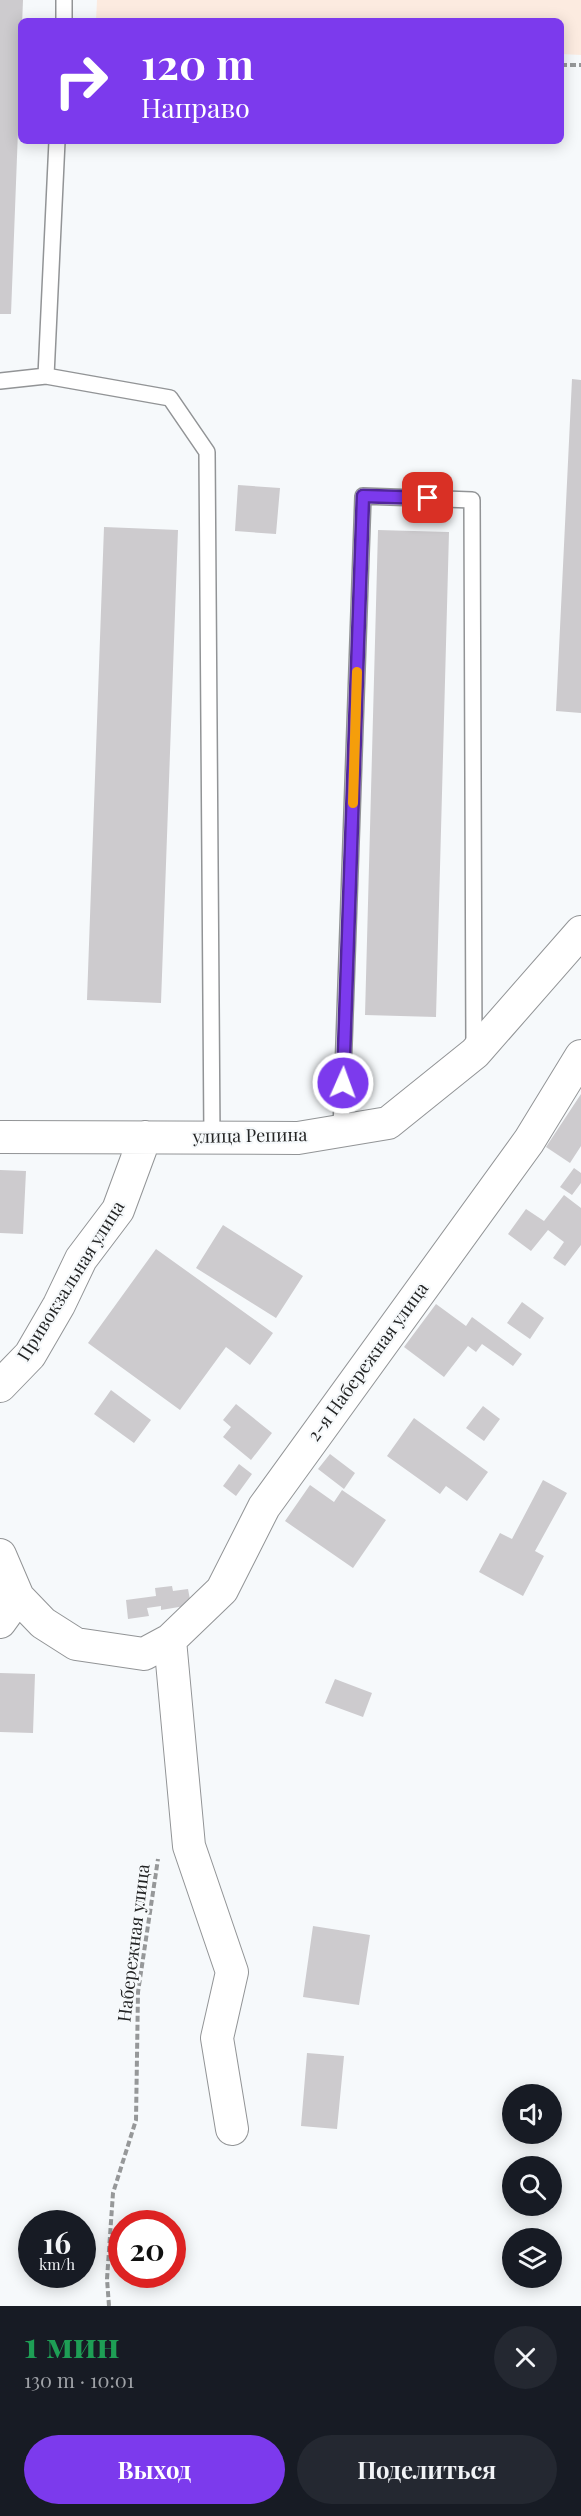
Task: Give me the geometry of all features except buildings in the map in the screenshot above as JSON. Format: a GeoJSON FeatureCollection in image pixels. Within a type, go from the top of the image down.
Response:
{"type":"FeatureCollection","features":[{"type":"Feature","properties":{"kind":"street"},"geometry":{"type":"LineString","coordinates":[[474,1053],[581,932]]}},
{"type":"Feature","properties":{"kind":"street","name":"улица Репина"},"geometry":{"type":"LineString","coordinates":[[0,1137],[298,1138],[388,1123],[474,1053]]}},
{"type":"Feature","properties":{"kind":"street","name":"2-я Набережная улица"},"geometry":{"type":"LineString","coordinates":[[157,1647],[222,1590],[264,1507],[461,1231],[529,1141],[581,1056]]}},
{"type":"Feature","properties":{"kind":"street","name":"Привокзальная улица"},"geometry":{"type":"LineString","coordinates":[[0,1386],[30,1355],[59,1305],[81,1259],[118,1210],[145,1137]]}},
{"type":"Feature","properties":{"kind":"street"},"geometry":{"type":"LineString","coordinates":[[0,1555],[18,1597],[43,1623],[76,1644],[157,1647],[189,1846],[232,1972],[217,2038],[232,2129]]}},
{"type":"Feature","properties":{"kind":"street"},"geometry":{"type":"LineString","coordinates":[[0,1622],[18,1597]]}},
{"type":"Feature","properties":{"kind":"lane"},"geometry":{"type":"LineString","coordinates":[[64,0],[64,18]]}},
{"type":"Feature","properties":{"kind":"lane"},"geometry":{"type":"LineString","coordinates":[[46,376],[57,144]]}},
{"type":"Feature","properties":{"kind":"lane"},"geometry":{"type":"LineString","coordinates":[[0,381],[46,376],[170,398],[207,452],[212,1138]]}},
{"type":"Feature","properties":{"kind":"lane"},"geometry":{"type":"LineString","coordinates":[[341,1130],[363,496],[472,500],[474,1053]]}},
{"type":"Feature","properties":{"kind":"path"},"geometry":{"type":"LineString","coordinates":[[564,65],[581,65]]}},
{"type":"Feature","properties":{"kind":"path","name":"Набережная улица"},"geometry":{"type":"LineString","coordinates":[[109,2306],[107,2279],[113,2193],[136,2120],[138,1992],[158,1850]]}},
{"type":"Feature","properties":{"kind":"shaded area"},"geometry":{"type":"Polygon","coordinates":[[[97,0],[581,0],[581,55],[564,54],[564,18],[96,18],[97,0]]]}},
{"type":"Feature","properties":{"kind":"slow traffic"},"geometry":{"type":"LineString","coordinates":[[353,803],[357,672]]}},
{"type":"Feature","properties":{"kind":"route"},"geometry":{"type":"LineString","coordinates":[[343,1083],[363,496],[428,498]]}}]}
